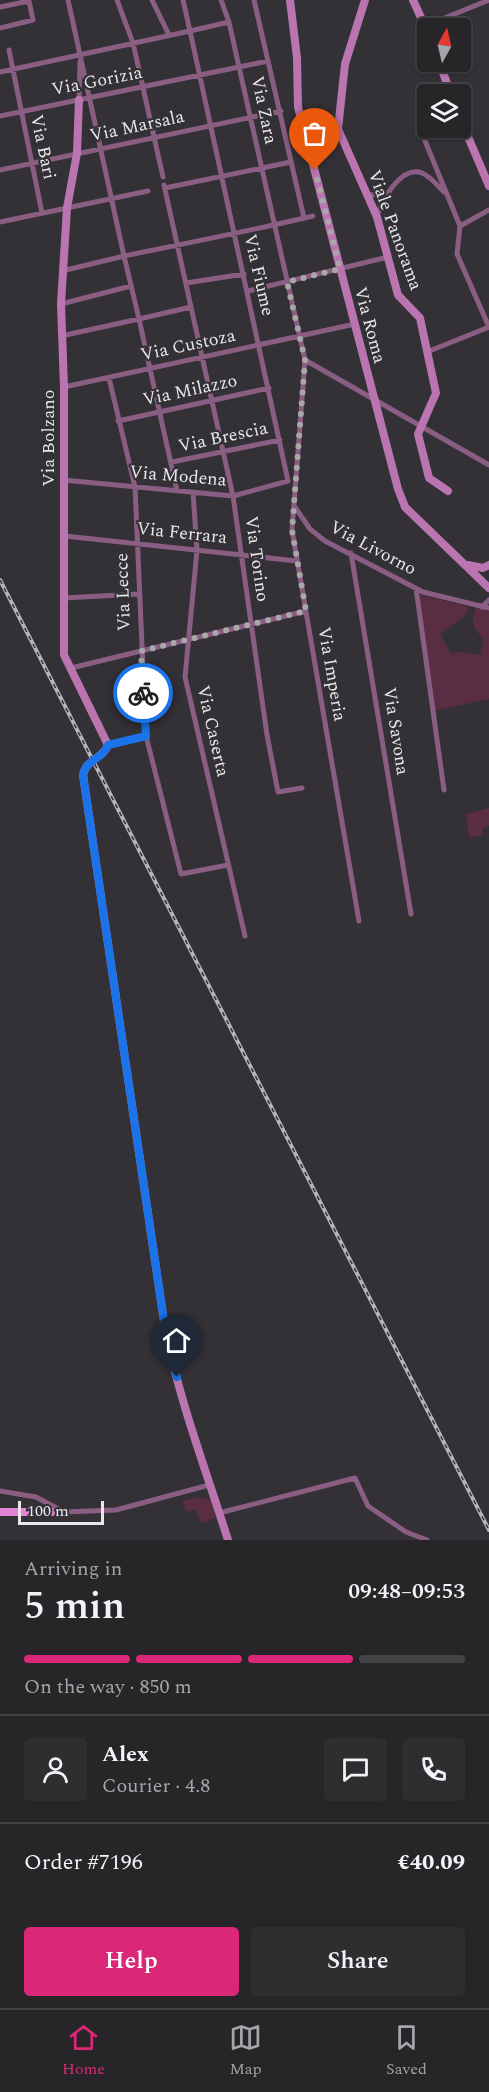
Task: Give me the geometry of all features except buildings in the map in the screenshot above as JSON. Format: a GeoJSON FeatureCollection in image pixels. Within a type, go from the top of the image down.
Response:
{"type":"FeatureCollection","features":[{"type":"Feature","properties":{"kind":"main road"},"geometry":{"type":"LineString","coordinates":[[0,1512],[64,1512]]}},
{"type":"Feature","properties":{"kind":"street"},"geometry":{"type":"LineString","coordinates":[[68,0],[177,491]]}},
{"type":"Feature","properties":{"kind":"street"},"geometry":{"type":"LineString","coordinates":[[117,0],[132,43],[163,177]]}},
{"type":"Feature","properties":{"kind":"street"},"geometry":{"type":"LineString","coordinates":[[152,0],[169,35]]}},
{"type":"Feature","properties":{"kind":"street","name":"Via Fiume"},"geometry":{"type":"LineString","coordinates":[[183,0],[288,481]]}},
{"type":"Feature","properties":{"kind":"street","name":"Via Zara"},"geometry":{"type":"LineString","coordinates":[[221,0],[229,22],[305,360]]}},
{"type":"Feature","properties":{"kind":"street"},"geometry":{"type":"LineString","coordinates":[[254,0],[304,218]]}},
{"type":"Feature","properties":{"kind":"street","name":"Via Roma"},"geometry":{"type":"LineString","coordinates":[[290,0],[297,58],[298,107],[398,489],[405,507],[489,588]]}},
{"type":"Feature","properties":{"kind":"street","name":"Viale Panorama"},"geometry":{"type":"LineString","coordinates":[[365,0],[345,64],[338,125],[377,217],[398,295],[420,318],[436,393],[420,426]]}},
{"type":"Feature","properties":{"kind":"street"},"geometry":{"type":"LineString","coordinates":[[413,0],[421,18]]}},
{"type":"Feature","properties":{"kind":"street"},"geometry":{"type":"LineString","coordinates":[[450,18],[489,0]]}},
{"type":"Feature","properties":{"kind":"street"},"geometry":{"type":"LineString","coordinates":[[0,7],[29,1],[33,20],[0,28]]}},
{"type":"Feature","properties":{"kind":"street"},"geometry":{"type":"LineString","coordinates":[[0,72],[229,22]]}},
{"type":"Feature","properties":{"kind":"street","name":"Via Bari"},"geometry":{"type":"LineString","coordinates":[[9,50],[42,213]]}},
{"type":"Feature","properties":{"kind":"street"},"geometry":{"type":"LineString","coordinates":[[79,100],[80,54]]}},
{"type":"Feature","properties":{"kind":"street"},"geometry":{"type":"LineString","coordinates":[[239,67],[268,61]]}},
{"type":"Feature","properties":{"kind":"street","name":"Via Gorizia"},"geometry":{"type":"LineString","coordinates":[[0,116],[239,67]]}},
{"type":"Feature","properties":{"kind":"street","name":"Via Bolzano"},"geometry":{"type":"LineString","coordinates":[[79,100],[77,153],[67,208],[60,336],[64,387],[64,655],[108,745]]}},
{"type":"Feature","properties":{"kind":"street","name":"Via Marsala"},"geometry":{"type":"LineString","coordinates":[[0,170],[281,111]]}},
{"type":"Feature","properties":{"kind":"street"},"geometry":{"type":"LineString","coordinates":[[424,138],[460,226],[457,254],[489,327],[427,352]]}},
{"type":"Feature","properties":{"kind":"street"},"geometry":{"type":"LineString","coordinates":[[468,138],[489,186]]}},
{"type":"Feature","properties":{"kind":"street"},"geometry":{"type":"LineString","coordinates":[[177,245],[165,186],[291,162]]}},
{"type":"Feature","properties":{"kind":"street"},"geometry":{"type":"LineString","coordinates":[[377,217],[387,195],[400,180],[417,172],[424,174],[446,193]]}},
{"type":"Feature","properties":{"kind":"street"},"geometry":{"type":"LineString","coordinates":[[0,222],[148,191]]}},
{"type":"Feature","properties":{"kind":"street"},"geometry":{"type":"LineString","coordinates":[[368,195],[387,195]]}},
{"type":"Feature","properties":{"kind":"street"},"geometry":{"type":"LineString","coordinates":[[460,226],[489,210]]}},
{"type":"Feature","properties":{"kind":"street"},"geometry":{"type":"LineString","coordinates":[[62,271],[312,216]]}},
{"type":"Feature","properties":{"kind":"street","name":"Via Torino"},"geometry":{"type":"LineString","coordinates":[[177,245],[233,496],[250,624],[278,792],[302,788]]}},
{"type":"Feature","properties":{"kind":"street"},"geometry":{"type":"LineString","coordinates":[[248,291],[388,256]]}},
{"type":"Feature","properties":{"kind":"street"},"geometry":{"type":"LineString","coordinates":[[186,283],[244,274]]}},
{"type":"Feature","properties":{"kind":"street"},"geometry":{"type":"LineString","coordinates":[[61,304],[131,286]]}},
{"type":"Feature","properties":{"kind":"street"},"geometry":{"type":"LineString","coordinates":[[60,336],[191,307]]}},
{"type":"Feature","properties":{"kind":"street","name":"Via Custoza"},"geometry":{"type":"LineString","coordinates":[[64,387],[355,324]]}},
{"type":"Feature","properties":{"kind":"street"},"geometry":{"type":"LineString","coordinates":[[305,360],[489,465]]}},
{"type":"Feature","properties":{"kind":"street","name":"Via Imperia"},"geometry":{"type":"LineString","coordinates":[[305,360],[292,530],[359,921]]}},
{"type":"Feature","properties":{"kind":"street","name":"Via Lecce"},"geometry":{"type":"LineString","coordinates":[[109,378],[135,487],[146,736],[181,874],[228,865]]}},
{"type":"Feature","properties":{"kind":"street","name":"Via Milazzo"},"geometry":{"type":"LineString","coordinates":[[118,421],[268,388]]}},
{"type":"Feature","properties":{"kind":"street"},"geometry":{"type":"LineString","coordinates":[[420,426],[418,434],[429,478],[448,490]]}},
{"type":"Feature","properties":{"kind":"street","name":"Via Brescia"},"geometry":{"type":"LineString","coordinates":[[172,462],[280,441]]}},
{"type":"Feature","properties":{"kind":"street","name":"Via Modena"},"geometry":{"type":"LineString","coordinates":[[63,480],[233,496],[288,481]]}},
{"type":"Feature","properties":{"kind":"street","name":"Via Caserta"},"geometry":{"type":"LineString","coordinates":[[193,492],[197,550],[185,676],[245,936]]}},
{"type":"Feature","properties":{"kind":"street","name":"Via Livorno"},"geometry":{"type":"LineString","coordinates":[[294,506],[318,537],[416,588],[437,596],[489,607]]}},
{"type":"Feature","properties":{"kind":"street","name":"Via Ferrara"},"geometry":{"type":"LineString","coordinates":[[64,536],[297,561]]}},
{"type":"Feature","properties":{"kind":"street","name":"Via Savona"},"geometry":{"type":"LineString","coordinates":[[351,554],[411,914]]}},
{"type":"Feature","properties":{"kind":"street"},"geometry":{"type":"LineString","coordinates":[[467,565],[483,568],[489,565]]}},
{"type":"Feature","properties":{"kind":"street"},"geometry":{"type":"LineString","coordinates":[[478,567],[489,575]]}},
{"type":"Feature","properties":{"kind":"street"},"geometry":{"type":"LineString","coordinates":[[416,588],[444,790]]}},
{"type":"Feature","properties":{"kind":"street"},"geometry":{"type":"LineString","coordinates":[[64,598],[138,594]]}},
{"type":"Feature","properties":{"kind":"street"},"geometry":{"type":"LineString","coordinates":[[482,607],[489,600]]}},
{"type":"Feature","properties":{"kind":"street"},"geometry":{"type":"LineString","coordinates":[[71,668],[306,611]]}},
{"type":"Feature","properties":{"kind":"street"},"geometry":{"type":"LineString","coordinates":[[146,736],[108,745],[102,754],[86,766],[83,775],[170,1355],[228,1540]]}},
{"type":"Feature","properties":{"kind":"street"},"geometry":{"type":"LineString","coordinates":[[219,1513],[356,1478],[368,1506],[406,1532],[427,1540]]}},
{"type":"Feature","properties":{"kind":"street"},"geometry":{"type":"LineString","coordinates":[[0,1491],[36,1497],[64,1512],[116,1510],[209,1485]]}},
{"type":"Feature","properties":{"kind":"shaded area"},"geometry":{"type":"Polygon","coordinates":[[[420,595],[469,607],[465,616],[440,634],[451,654],[457,652],[480,655],[483,640],[474,625],[473,618],[476,607],[489,611],[489,699],[433,711],[418,597],[420,595]]]}},
{"type":"Feature","properties":{"kind":"shaded area"},"geometry":{"type":"Polygon","coordinates":[[[489,808],[489,826],[483,828],[482,835],[469,838],[466,814],[489,808]]]}},
{"type":"Feature","properties":{"kind":"shaded area"},"geometry":{"type":"Polygon","coordinates":[[[199,1497],[211,1500],[216,1518],[201,1523],[196,1509],[186,1512],[183,1501],[199,1497]]]}},
{"type":"Feature","properties":{"kind":"railway"},"geometry":{"type":"LineString","coordinates":[[0,580],[489,1530]]}},
{"type":"Feature","properties":{"kind":"way so far"},"geometry":{"type":"LineString","coordinates":[[143,693],[141,651],[306,611],[292,530],[305,360],[287,282],[340,269],[315,170]]}},
{"type":"Feature","properties":{"kind":"route"},"geometry":{"type":"LineString","coordinates":[[143,693],[146,736],[108,745],[102,754],[88,763],[83,775],[165,1328],[177,1377]]}}]}
